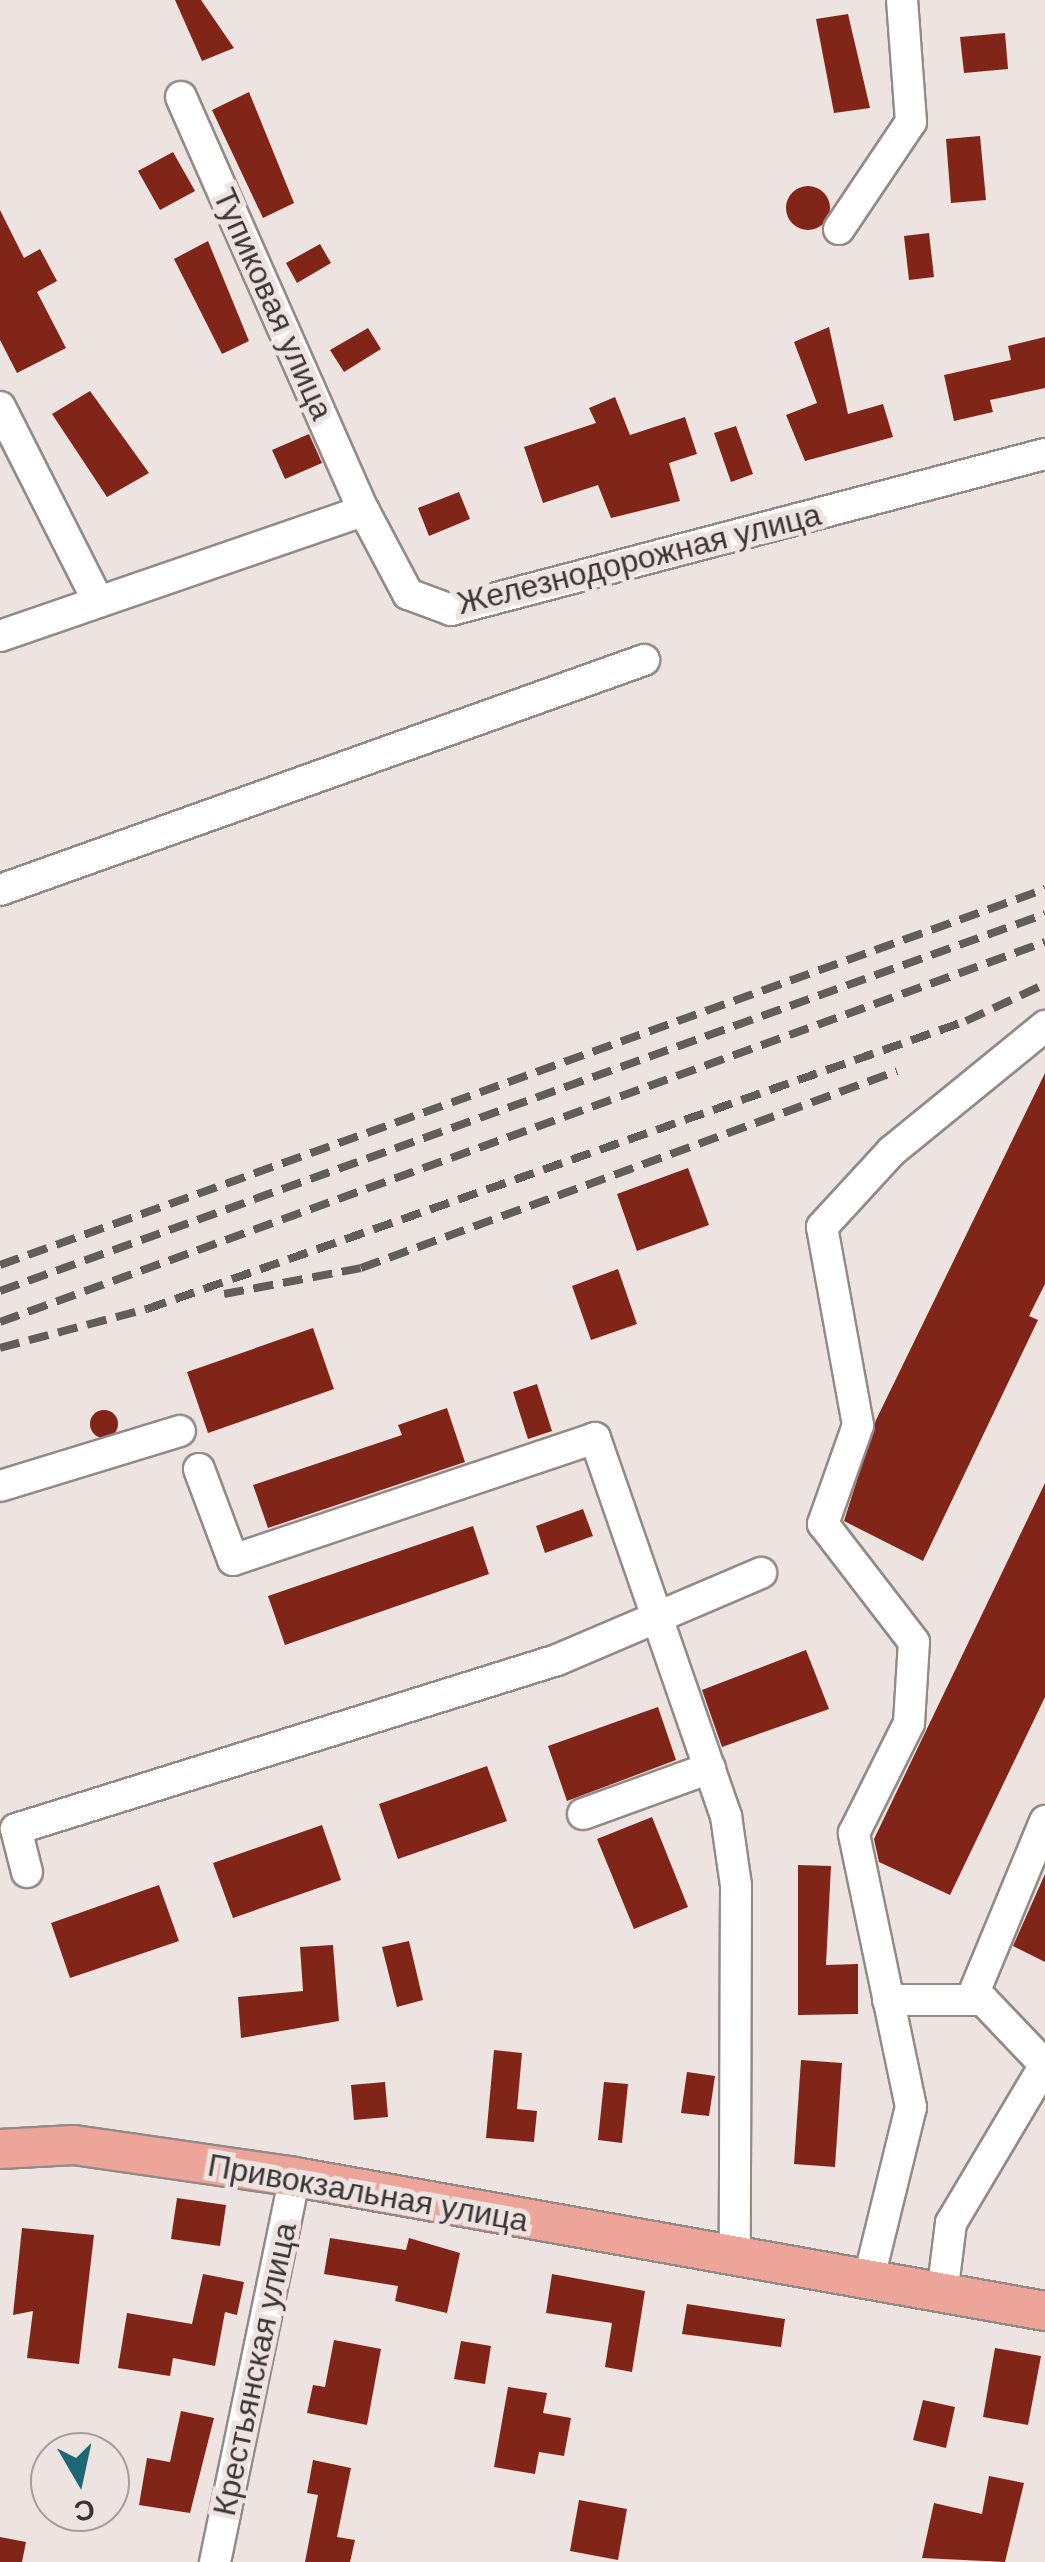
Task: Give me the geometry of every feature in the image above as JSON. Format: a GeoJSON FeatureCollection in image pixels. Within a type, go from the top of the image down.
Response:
{"type":"FeatureCollection","features":[{"type":"Feature","properties":{"kind":"main road","name":"Привокзальная улица"},"geometry":{"type":"LineString","coordinates":[[0,2149],[74,2145],[295,2176],[1045,2312]]}},
{"type":"Feature","properties":{"kind":"street"},"geometry":{"type":"LineString","coordinates":[[839,230],[911,122],[902,0]]}},
{"type":"Feature","properties":{"kind":"street","name":"Тупиковая улица"},"geometry":{"type":"LineString","coordinates":[[182,98],[364,511]]}},
{"type":"Feature","properties":{"kind":"street"},"geometry":{"type":"LineString","coordinates":[[0,407],[97,600]]}},
{"type":"Feature","properties":{"kind":"street","name":"Железнодорожная улица"},"geometry":{"type":"LineString","coordinates":[[364,511],[408,594],[451,610],[1045,454]]}},
{"type":"Feature","properties":{"kind":"street"},"geometry":{"type":"LineString","coordinates":[[0,636],[364,511]]}},
{"type":"Feature","properties":{"kind":"street"},"geometry":{"type":"LineString","coordinates":[[0,890],[644,660]]}},
{"type":"Feature","properties":{"kind":"street"},"geometry":{"type":"LineString","coordinates":[[868,2282],[911,2107],[854,1832],[909,1723],[914,1642],[822,1524],[858,1424],[822,1227],[892,1151],[1045,1026]]}},
{"type":"Feature","properties":{"kind":"street"},"geometry":{"type":"LineString","coordinates":[[0,1486],[180,1431]]}},
{"type":"Feature","properties":{"kind":"street"},"geometry":{"type":"LineString","coordinates":[[199,1470],[232,1560],[595,1438],[654,1620],[710,1768],[736,1884],[735,2256]]}},
{"type":"Feature","properties":{"kind":"street"},"geometry":{"type":"LineString","coordinates":[[27,1872],[16,1829],[557,1660],[761,1573]]}},
{"type":"Feature","properties":{"kind":"street"},"geometry":{"type":"LineString","coordinates":[[584,1814],[710,1768]]}},
{"type":"Feature","properties":{"kind":"street"},"geometry":{"type":"LineString","coordinates":[[971,2000],[1045,1821]]}},
{"type":"Feature","properties":{"kind":"street"},"geometry":{"type":"LineString","coordinates":[[888,2000],[982,2000],[1045,2065],[952,2223],[942,2295]]}},
{"type":"Feature","properties":{"kind":"street","name":"Крестьянская улица"},"geometry":{"type":"LineString","coordinates":[[215,2562],[295,2176]]}},
{"type":"Feature","properties":{"kind":"building"},"geometry":{"type":"Polygon","coordinates":[[[175,0],[201,0],[234,48],[202,61],[175,0]]]}},
{"type":"Feature","properties":{"kind":"building"},"geometry":{"type":"Polygon","coordinates":[[[848,14],[870,108],[834,113],[816,19],[848,14]]]}},
{"type":"Feature","properties":{"kind":"building"},"geometry":{"type":"Polygon","coordinates":[[[1005,33],[1008,69],[964,73],[960,37],[1005,33]]]}},
{"type":"Feature","properties":{"kind":"building"},"geometry":{"type":"Polygon","coordinates":[[[249,92],[294,203],[263,218],[212,110],[249,92]]]}},
{"type":"Feature","properties":{"kind":"building"},"geometry":{"type":"Polygon","coordinates":[[[980,136],[986,200],[951,203],[946,139],[980,136]]]}},
{"type":"Feature","properties":{"kind":"building"},"geometry":{"type":"Polygon","coordinates":[[[173,152],[195,191],[160,210],[138,171],[173,152]]]}},
{"type":"Feature","properties":{"kind":"building"},"geometry":{"type":"Polygon","coordinates":[[[808,186],[824,192],[830,208],[824,224],[808,230],[792,224],[786,208],[792,192],[808,186]]]}},
{"type":"Feature","properties":{"kind":"building"},"geometry":{"type":"Polygon","coordinates":[[[0,210],[24,258],[40,249],[57,281],[37,292],[66,348],[17,373],[0,340],[0,210]]]}},
{"type":"Feature","properties":{"kind":"building"},"geometry":{"type":"Polygon","coordinates":[[[929,233],[934,277],[909,280],[904,236],[929,233]]]}},
{"type":"Feature","properties":{"kind":"building"},"geometry":{"type":"Polygon","coordinates":[[[208,241],[249,341],[222,354],[174,259],[208,241]]]}},
{"type":"Feature","properties":{"kind":"building"},"geometry":{"type":"Polygon","coordinates":[[[320,244],[331,263],[297,283],[286,263],[320,244]]]}},
{"type":"Feature","properties":{"kind":"building"},"geometry":{"type":"Polygon","coordinates":[[[829,327],[848,414],[883,404],[893,437],[805,461],[786,415],[817,403],[794,342],[829,327]]]}},
{"type":"Feature","properties":{"kind":"building"},"geometry":{"type":"Polygon","coordinates":[[[368,328],[381,349],[344,372],[330,350],[368,328]]]}},
{"type":"Feature","properties":{"kind":"building"},"geometry":{"type":"Polygon","coordinates":[[[1045,337],[1045,388],[990,400],[993,412],[954,421],[944,375],[1011,360],[1008,346],[1045,337]]]}},
{"type":"Feature","properties":{"kind":"building"},"geometry":{"type":"Polygon","coordinates":[[[90,391],[149,473],[107,497],[52,414],[90,391]]]}},
{"type":"Feature","properties":{"kind":"building"},"geometry":{"type":"Polygon","coordinates":[[[615,397],[630,435],[685,417],[697,454],[669,463],[680,501],[611,518],[598,485],[543,503],[524,447],[596,423],[589,408],[615,397]]]}},
{"type":"Feature","properties":{"kind":"building"},"geometry":{"type":"Polygon","coordinates":[[[736,426],[753,474],[731,482],[714,433],[736,426]]]}},
{"type":"Feature","properties":{"kind":"building"},"geometry":{"type":"Polygon","coordinates":[[[309,434],[322,463],[285,479],[272,450],[309,434]]]}},
{"type":"Feature","properties":{"kind":"building"},"geometry":{"type":"Polygon","coordinates":[[[459,492],[470,519],[429,536],[418,508],[459,492]]]}},
{"type":"Feature","properties":{"kind":"building"},"geometry":{"type":"Polygon","coordinates":[[[1045,1073],[1045,1284],[1029,1316],[1038,1320],[923,1561],[844,1521],[876,1420],[1045,1073]]]}},
{"type":"Feature","properties":{"kind":"building"},"geometry":{"type":"Polygon","coordinates":[[[688,1168],[709,1225],[637,1251],[617,1194],[688,1168]]]}},
{"type":"Feature","properties":{"kind":"building"},"geometry":{"type":"Polygon","coordinates":[[[618,1269],[637,1324],[591,1340],[572,1286],[618,1269]]]}},
{"type":"Feature","properties":{"kind":"building"},"geometry":{"type":"Polygon","coordinates":[[[313,1328],[334,1389],[208,1433],[187,1372],[313,1328]]]}},
{"type":"Feature","properties":{"kind":"building"},"geometry":{"type":"Polygon","coordinates":[[[537,1384],[552,1431],[528,1439],[513,1392],[537,1384]]]}},
{"type":"Feature","properties":{"kind":"building"},"geometry":{"type":"Polygon","coordinates":[[[447,1408],[465,1462],[268,1528],[253,1485],[402,1435],[398,1425],[447,1408]]]}},
{"type":"Feature","properties":{"kind":"building"},"geometry":{"type":"Polygon","coordinates":[[[104,1410],[114,1414],[118,1424],[114,1434],[104,1438],[94,1434],[90,1424],[94,1414],[104,1410]]]}},
{"type":"Feature","properties":{"kind":"building"},"geometry":{"type":"Polygon","coordinates":[[[1045,1483],[1045,1697],[950,1895],[879,1862],[874,1839],[1045,1483]]]}},
{"type":"Feature","properties":{"kind":"building"},"geometry":{"type":"Polygon","coordinates":[[[583,1509],[593,1536],[545,1553],[536,1526],[583,1509]]]}},
{"type":"Feature","properties":{"kind":"building"},"geometry":{"type":"Polygon","coordinates":[[[473,1526],[489,1574],[285,1645],[268,1596],[473,1526]]]}},
{"type":"Feature","properties":{"kind":"building"},"geometry":{"type":"Polygon","coordinates":[[[806,1650],[829,1709],[722,1747],[702,1690],[806,1650]]]}},
{"type":"Feature","properties":{"kind":"building"},"geometry":{"type":"Polygon","coordinates":[[[658,1707],[676,1760],[567,1801],[548,1746],[658,1707]]]}},
{"type":"Feature","properties":{"kind":"building"},"geometry":{"type":"Polygon","coordinates":[[[487,1766],[507,1821],[398,1859],[379,1804],[487,1766]]]}},
{"type":"Feature","properties":{"kind":"building"},"geometry":{"type":"Polygon","coordinates":[[[652,1817],[688,1907],[634,1929],[597,1839],[652,1817]]]}},
{"type":"Feature","properties":{"kind":"building"},"geometry":{"type":"Polygon","coordinates":[[[322,1825],[341,1880],[233,1918],[213,1863],[322,1825]]]}},
{"type":"Feature","properties":{"kind":"building"},"geometry":{"type":"Polygon","coordinates":[[[798,1865],[831,1866],[826,1965],[858,1964],[858,2014],[798,2015],[798,1865]]]}},
{"type":"Feature","properties":{"kind":"building"},"geometry":{"type":"Polygon","coordinates":[[[1045,1874],[1045,1962],[1013,1946],[1045,1874]]]}},
{"type":"Feature","properties":{"kind":"building"},"geometry":{"type":"Polygon","coordinates":[[[159,1885],[179,1941],[70,1978],[51,1923],[159,1885]]]}},
{"type":"Feature","properties":{"kind":"building"},"geometry":{"type":"Polygon","coordinates":[[[409,1941],[423,2000],[397,2007],[382,1947],[409,1941]]]}},
{"type":"Feature","properties":{"kind":"building"},"geometry":{"type":"Polygon","coordinates":[[[333,1945],[339,2021],[241,2038],[238,1997],[303,1991],[300,1947],[333,1945]]]}},
{"type":"Feature","properties":{"kind":"building"},"geometry":{"type":"Polygon","coordinates":[[[494,2050],[522,2053],[517,2109],[537,2111],[534,2142],[486,2138],[494,2050]]]}},
{"type":"Feature","properties":{"kind":"building"},"geometry":{"type":"Polygon","coordinates":[[[801,2060],[842,2063],[835,2167],[794,2164],[801,2060]]]}},
{"type":"Feature","properties":{"kind":"building"},"geometry":{"type":"Polygon","coordinates":[[[687,2072],[715,2076],[709,2116],[681,2113],[687,2072]]]}},
{"type":"Feature","properties":{"kind":"building"},"geometry":{"type":"Polygon","coordinates":[[[385,2082],[388,2117],[354,2120],[351,2085],[385,2082]]]}},
{"type":"Feature","properties":{"kind":"building"},"geometry":{"type":"Polygon","coordinates":[[[604,2082],[628,2084],[622,2143],[598,2140],[604,2082]]]}},
{"type":"Feature","properties":{"kind":"building"},"geometry":{"type":"Polygon","coordinates":[[[177,2198],[226,2205],[220,2246],[171,2239],[177,2198]]]}},
{"type":"Feature","properties":{"kind":"building"},"geometry":{"type":"Polygon","coordinates":[[[22,2228],[94,2235],[79,2364],[27,2358],[33,2311],[13,2315],[22,2228]]]}},
{"type":"Feature","properties":{"kind":"building"},"geometry":{"type":"Polygon","coordinates":[[[330,2238],[406,2250],[409,2238],[460,2253],[447,2313],[395,2301],[398,2286],[324,2274],[330,2238]]]}},
{"type":"Feature","properties":{"kind":"building"},"geometry":{"type":"Polygon","coordinates":[[[203,2274],[244,2282],[237,2315],[225,2312],[215,2366],[173,2358],[170,2376],[118,2368],[127,2313],[192,2324],[203,2274]]]}},
{"type":"Feature","properties":{"kind":"building"},"geometry":{"type":"Polygon","coordinates":[[[552,2274],[645,2291],[632,2372],[605,2367],[612,2323],[546,2313],[552,2274]]]}},
{"type":"Feature","properties":{"kind":"building"},"geometry":{"type":"Polygon","coordinates":[[[687,2304],[785,2319],[781,2347],[682,2334],[687,2304]]]}},
{"type":"Feature","properties":{"kind":"building"},"geometry":{"type":"Polygon","coordinates":[[[334,2340],[381,2349],[367,2425],[307,2413],[313,2385],[325,2387],[334,2340]]]}},
{"type":"Feature","properties":{"kind":"building"},"geometry":{"type":"Polygon","coordinates":[[[461,2341],[491,2346],[485,2384],[454,2379],[461,2341]]]}},
{"type":"Feature","properties":{"kind":"building"},"geometry":{"type":"Polygon","coordinates":[[[995,2348],[1041,2356],[1028,2425],[983,2417],[995,2348]]]}},
{"type":"Feature","properties":{"kind":"building"},"geometry":{"type":"Polygon","coordinates":[[[508,2387],[547,2393],[543,2413],[571,2418],[564,2456],[539,2452],[535,2474],[494,2467],[508,2387]]]}},
{"type":"Feature","properties":{"kind":"building"},"geometry":{"type":"Polygon","coordinates":[[[923,2400],[955,2407],[946,2448],[913,2440],[923,2400]]]}},
{"type":"Feature","properties":{"kind":"building"},"geometry":{"type":"Polygon","coordinates":[[[181,2411],[214,2418],[190,2513],[139,2505],[147,2458],[170,2462],[181,2411]]]}},
{"type":"Feature","properties":{"kind":"building"},"geometry":{"type":"Polygon","coordinates":[[[313,2460],[351,2468],[337,2537],[355,2540],[350,2562],[305,2562],[318,2495],[307,2493],[313,2460]]]}},
{"type":"Feature","properties":{"kind":"building"},"geometry":{"type":"Polygon","coordinates":[[[989,2476],[1024,2483],[1005,2562],[922,2558],[934,2503],[982,2514],[989,2476]]]}},
{"type":"Feature","properties":{"kind":"building"},"geometry":{"type":"Polygon","coordinates":[[[579,2500],[627,2509],[618,2560],[570,2551],[579,2500]]]}},
{"type":"Feature","properties":{"kind":"building"},"geometry":{"type":"Polygon","coordinates":[[[0,2537],[26,2542],[22,2562],[0,2562],[0,2537]]]}},
{"type":"Feature","properties":{"kind":"railway"},"geometry":{"type":"LineString","coordinates":[[0,1265],[1045,889]]}},
{"type":"Feature","properties":{"kind":"railway"},"geometry":{"type":"LineString","coordinates":[[0,1291],[1045,914]]}},
{"type":"Feature","properties":{"kind":"railway"},"geometry":{"type":"LineString","coordinates":[[0,1322],[1045,942]]}},
{"type":"Feature","properties":{"kind":"railway"},"geometry":{"type":"LineString","coordinates":[[0,1348],[147,1309],[966,1021],[1045,984]]}},
{"type":"Feature","properties":{"kind":"railway"},"geometry":{"type":"LineString","coordinates":[[224,1294],[361,1268],[897,1071]]}}]}
